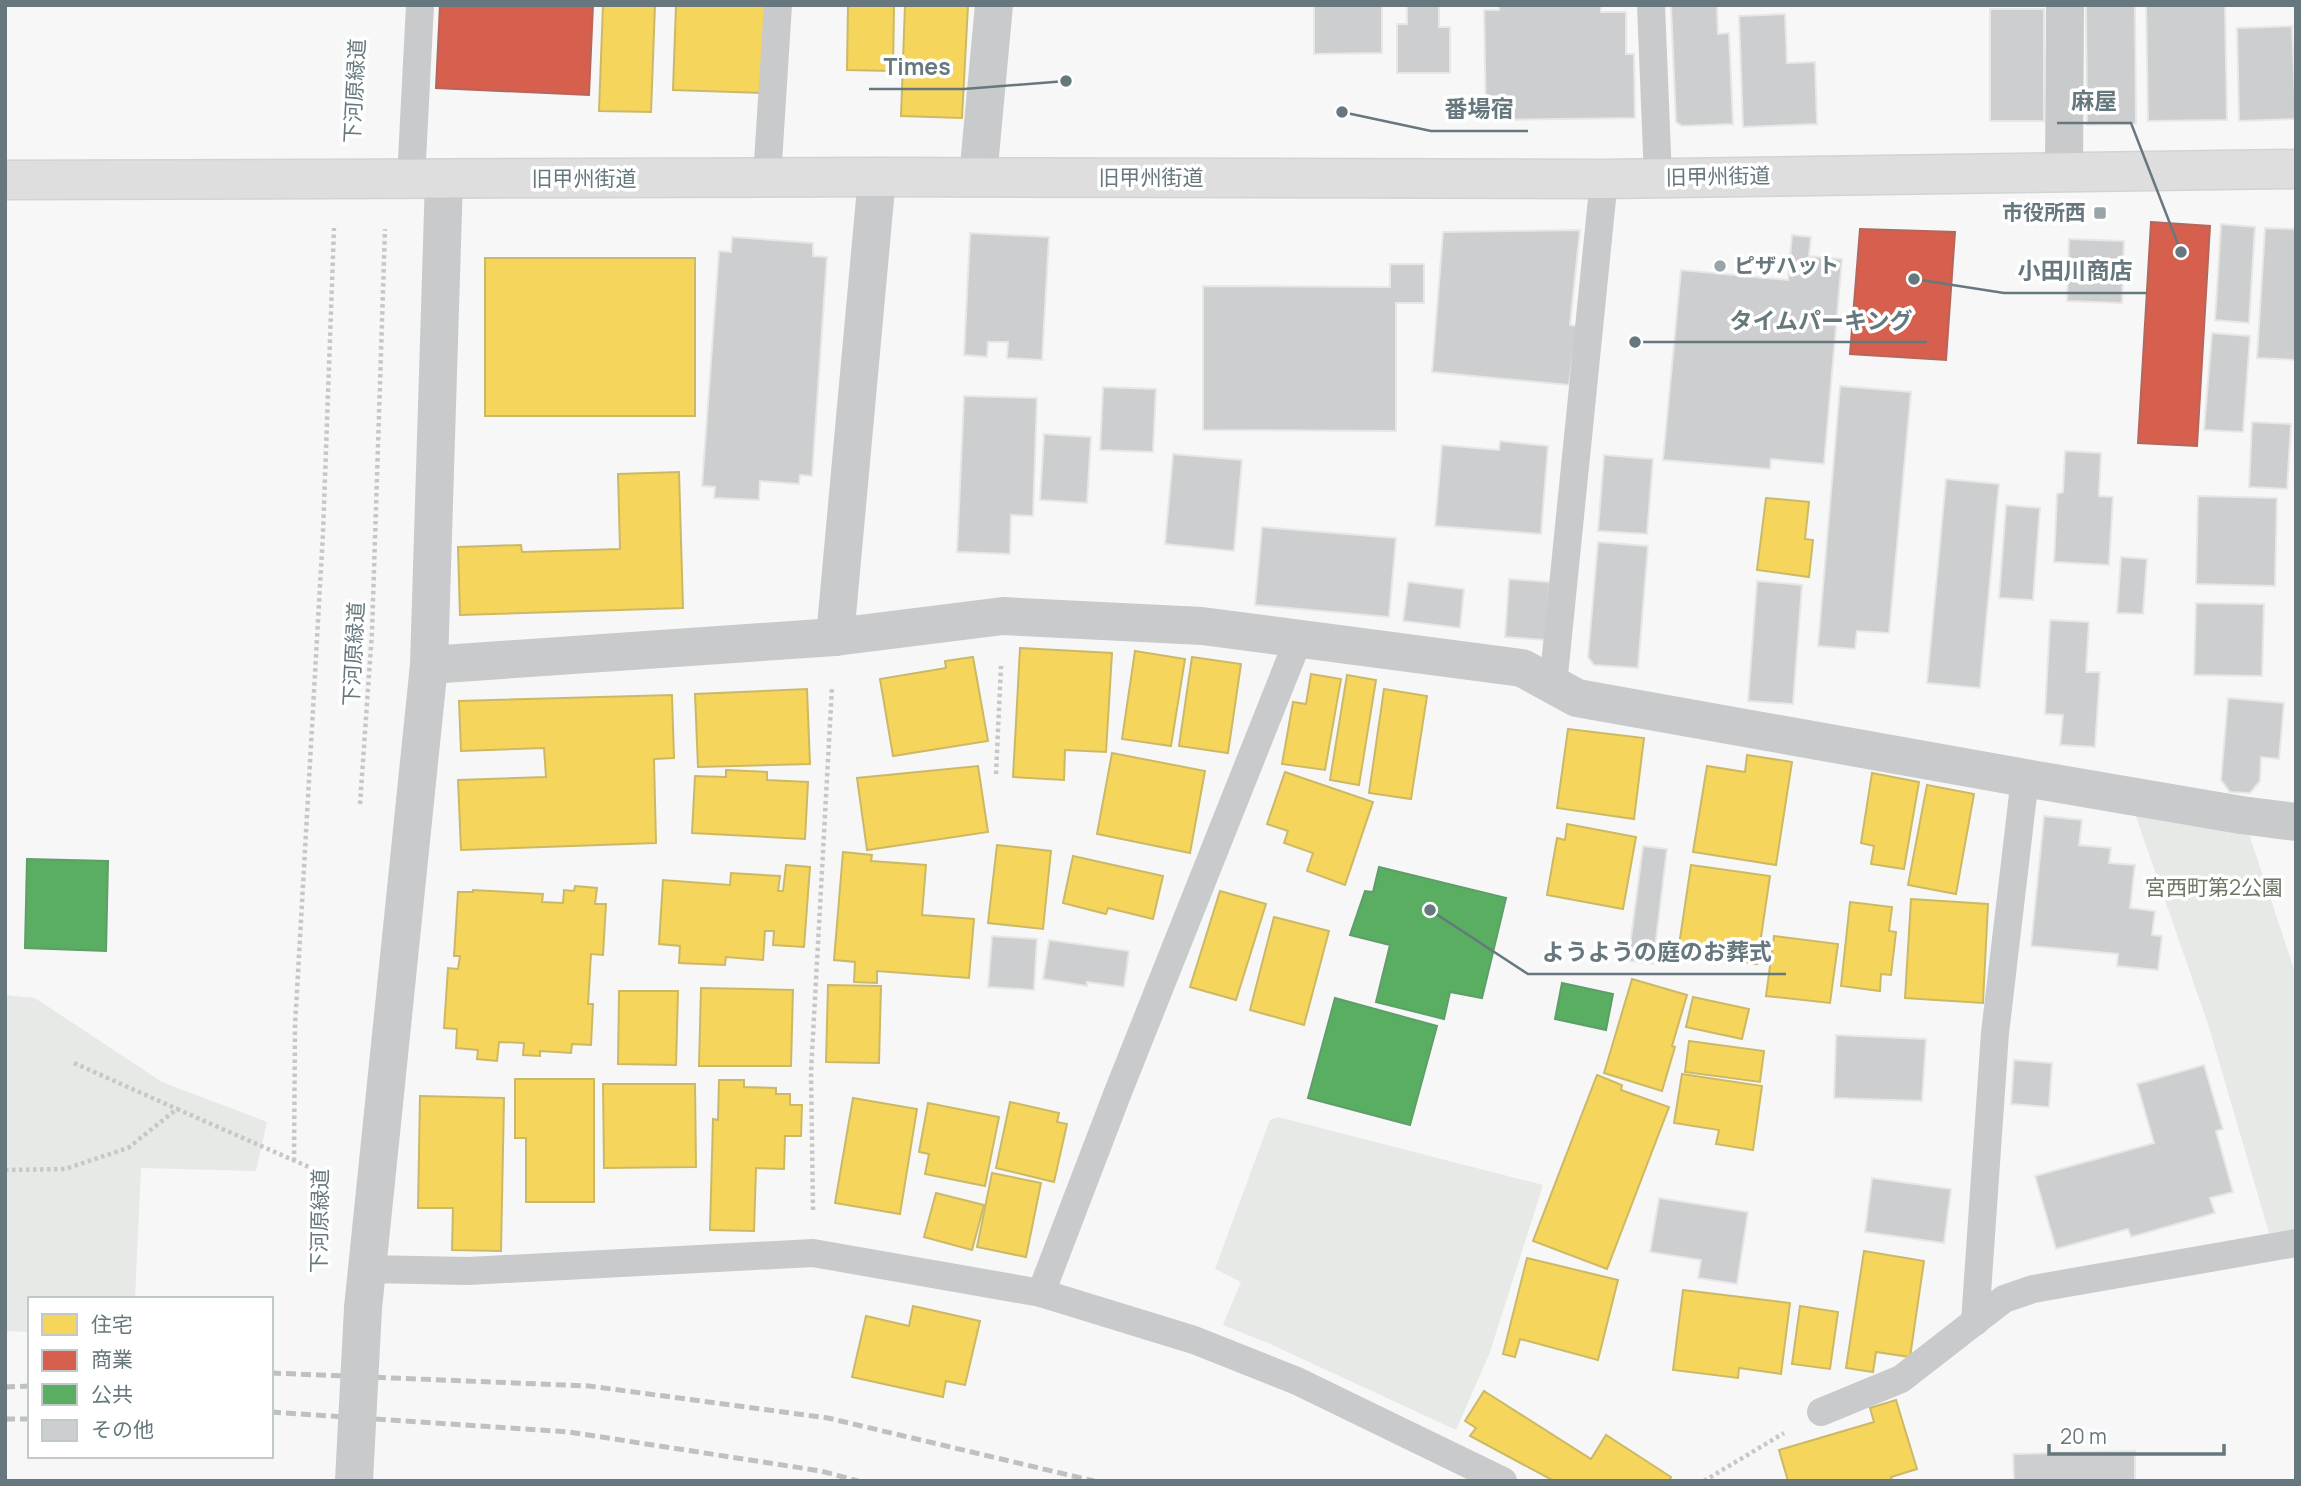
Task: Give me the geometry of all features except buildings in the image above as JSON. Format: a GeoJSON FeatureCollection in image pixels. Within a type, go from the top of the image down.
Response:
{"type":"FeatureCollection","features":[{"type":"Feature","properties":{"kind":"main road","name":"旧甲州街道"},"geometry":{"type":"LineString","coordinates":[[5,180],[877,177],[1604,179],[2296,169]]}},
{"type":"Feature","properties":{"kind":"street"},"geometry":{"type":"LineString","coordinates":[[978,177],[994,5]]}},
{"type":"Feature","properties":{"kind":"street"},"geometry":{"type":"LineString","coordinates":[[2064,171],[2065,5]]}},
{"type":"Feature","properties":{"kind":"street"},"geometry":{"type":"LineString","coordinates":[[835,637],[877,177]]}},
{"type":"Feature","properties":{"kind":"street"},"geometry":{"type":"LineString","coordinates":[[354,1481],[363,1308],[429,666],[428,179]]}},
{"type":"Feature","properties":{"kind":"street"},"geometry":{"type":"LineString","coordinates":[[429,666],[835,637],[1003,616],[1202,626],[1521,668],[1577,698],[2025,778],[2296,822]]}},
{"type":"Feature","properties":{"kind":"lane"},"geometry":{"type":"LineString","coordinates":[[420,5],[428,179]]}},
{"type":"Feature","properties":{"kind":"lane"},"geometry":{"type":"LineString","coordinates":[[767,178],[778,5]]}},
{"type":"Feature","properties":{"kind":"lane"},"geometry":{"type":"LineString","coordinates":[[1651,5],[1658,178]]}},
{"type":"Feature","properties":{"kind":"lane"},"geometry":{"type":"LineString","coordinates":[[1553,685],[1604,179]]}},
{"type":"Feature","properties":{"kind":"lane"},"geometry":{"type":"LineString","coordinates":[[1041,1293],[1299,638]]}},
{"type":"Feature","properties":{"kind":"lane"},"geometry":{"type":"LineString","coordinates":[[1975,1322],[1995,1033],[2025,778]]}},
{"type":"Feature","properties":{"kind":"lane"},"geometry":{"type":"LineString","coordinates":[[1821,1412],[1901,1379],[2004,1299],[2032,1289],[2296,1243]]}},
{"type":"Feature","properties":{"kind":"lane"},"geometry":{"type":"LineString","coordinates":[[367,1269],[468,1271],[813,1253],[1041,1293],[1194,1340],[1297,1381],[1503,1481]]}},
{"type":"Feature","properties":{"kind":"path","name":"下河原緑道"},"geometry":{"type":"LineString","coordinates":[[360,810],[372,632],[386,220],[367,180]]}},
{"type":"Feature","properties":{"kind":"path"},"geometry":{"type":"LineString","coordinates":[[294,1161],[295,1026],[323,533],[334,219]]}},
{"type":"Feature","properties":{"kind":"path"},"geometry":{"type":"LineString","coordinates":[[996,774],[1003,616]]}},
{"type":"Feature","properties":{"kind":"path"},"geometry":{"type":"LineString","coordinates":[[813,1253],[811,1072],[835,637]]}},
{"type":"Feature","properties":{"kind":"path"},"geometry":{"type":"LineString","coordinates":[[74,1063],[335,1178]]}},
{"type":"Feature","properties":{"kind":"path"},"geometry":{"type":"LineString","coordinates":[[5,1170],[65,1169],[128,1148],[177,1109]]}},
{"type":"Feature","properties":{"kind":"path"},"geometry":{"type":"LineString","coordinates":[[1704,1481],[1821,1412]]}},
{"type":"Feature","properties":{"kind":"green space","name":"宮西町第2公園"},"geometry":{"type":"Polygon","coordinates":[[[2135,814],[2249,834],[2296,975],[2296,1230],[2269,1233],[2208,1024],[2135,814]]]}},
{"type":"Feature","properties":{"kind":"green space"},"geometry":{"type":"Polygon","coordinates":[[[5,995],[35,998],[162,1082],[267,1122],[256,1171],[141,1168],[135,1297],[28,1297],[28,1332],[5,1331],[5,995]]]}},
{"type":"Feature","properties":{"kind":"green space"},"geometry":{"type":"Polygon","coordinates":[[[1278,1117],[1543,1185],[1490,1352],[1456,1430],[1223,1325],[1241,1282],[1215,1269],[1270,1120],[1278,1117]]]}},
{"type":"Feature","properties":{"kind":"railway"},"geometry":{"type":"LineString","coordinates":[[273,1373],[589,1386],[828,1418],[1094,1481]]}},
{"type":"Feature","properties":{"kind":"railway"},"geometry":{"type":"LineString","coordinates":[[5,1387],[28,1386]]}},
{"type":"Feature","properties":{"kind":"railway"},"geometry":{"type":"LineString","coordinates":[[273,1412],[569,1432],[821,1471],[858,1481]]}},
{"type":"Feature","properties":{"kind":"railway"},"geometry":{"type":"LineString","coordinates":[[5,1419],[28,1419]]}},
{"type":"Feature","properties":{"kind":"place","name":"Times"},"geometry":{"type":"Point","coordinates":[1066,81]}},
{"type":"Feature","properties":{"kind":"place","name":"番場宿"},"geometry":{"type":"Point","coordinates":[1342,112]}},
{"type":"Feature","properties":{"kind":"place","name":"市役所西"},"geometry":{"type":"Point","coordinates":[2100,213]}},
{"type":"Feature","properties":{"kind":"place","name":"麻屋"},"geometry":{"type":"Point","coordinates":[2181,252]}},
{"type":"Feature","properties":{"kind":"place","name":"ピザハット"},"geometry":{"type":"Point","coordinates":[1720,266]}},
{"type":"Feature","properties":{"kind":"place","name":"小田川商店"},"geometry":{"type":"Point","coordinates":[1914,279]}},
{"type":"Feature","properties":{"kind":"place","name":"タイムパーキング"},"geometry":{"type":"Point","coordinates":[1635,342]}},
{"type":"Feature","properties":{"kind":"place","name":"ようようの庭のお葬式"},"geometry":{"type":"Point","coordinates":[1430,910]}}]}
